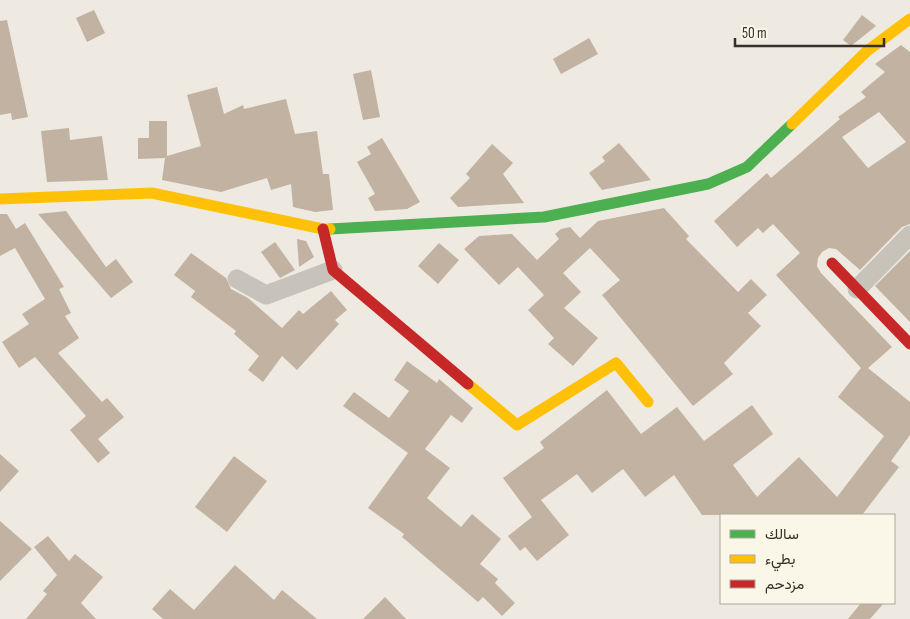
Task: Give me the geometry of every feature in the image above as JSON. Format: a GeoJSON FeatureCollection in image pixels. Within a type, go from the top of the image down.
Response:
{"type":"FeatureCollection","features":[{"type":"Feature","properties":{"kind":"street"},"geometry":{"type":"LineString","coordinates":[[0,199],[152,194],[323,229],[544,217],[708,184],[747,167],[866,50],[910,19]]}},
{"type":"Feature","properties":{"kind":"street"},"geometry":{"type":"LineString","coordinates":[[323,229],[333,270],[517,425],[616,363],[648,402]]}},
{"type":"Feature","properties":{"kind":"street"},"geometry":{"type":"LineString","coordinates":[[857,289],[910,235]]}},
{"type":"Feature","properties":{"kind":"street"},"geometry":{"type":"LineString","coordinates":[[832,262],[910,344]]}},
{"type":"Feature","properties":{"kind":"street"},"geometry":{"type":"LineString","coordinates":[[237,280],[266,295],[333,270]]}},
{"type":"Feature","properties":{"kind":"building"},"geometry":{"type":"Polygon","coordinates":[[[94,10],[105,33],[87,42],[76,18],[94,10]]]}},
{"type":"Feature","properties":{"kind":"building"},"geometry":{"type":"Polygon","coordinates":[[[862,15],[876,26],[851,46],[843,40],[862,15]]]}},
{"type":"Feature","properties":{"kind":"building"},"geometry":{"type":"Polygon","coordinates":[[[7,20],[28,117],[12,120],[11,113],[0,115],[0,21],[7,20]]]}},
{"type":"Feature","properties":{"kind":"building"},"geometry":{"type":"Polygon","coordinates":[[[589,38],[598,54],[561,74],[553,59],[589,38]]]}},
{"type":"Feature","properties":{"kind":"building"},"geometry":{"type":"Polygon","coordinates":[[[901,45],[910,52],[910,224],[902,227],[860,270],[836,249],[829,248],[822,252],[818,258],[817,266],[821,273],[892,347],[868,368],[910,402],[910,435],[891,461],[899,467],[863,514],[702,515],[674,475],[645,497],[623,469],[592,493],[577,474],[541,500],[569,535],[537,561],[525,547],[520,551],[508,536],[532,517],[503,478],[544,448],[540,442],[607,390],[641,434],[677,407],[704,441],[752,405],[773,434],[733,465],[757,497],[799,457],[837,497],[884,436],[838,397],[861,368],[776,275],[800,253],[773,224],[763,233],[758,228],[737,247],[714,221],[767,173],[771,178],[840,119],[838,117],[866,97],[861,92],[885,72],[875,64],[901,45]],[[879,112],[842,137],[868,168],[906,142],[879,112]]]}},
{"type":"Feature","properties":{"kind":"building"},"geometry":{"type":"Polygon","coordinates":[[[371,70],[380,117],[363,120],[353,74],[371,70]]]}},
{"type":"Feature","properties":{"kind":"building"},"geometry":{"type":"Polygon","coordinates":[[[217,87],[224,114],[243,105],[244,109],[286,99],[295,134],[317,131],[323,174],[329,174],[333,210],[315,212],[293,207],[291,184],[271,190],[267,178],[221,192],[162,180],[165,158],[138,159],[138,138],[149,138],[149,121],[167,121],[167,156],[201,146],[187,95],[217,87]]]}},
{"type":"Feature","properties":{"kind":"building"},"geometry":{"type":"Polygon","coordinates":[[[69,128],[70,140],[102,136],[108,180],[47,182],[41,131],[69,128]]]}},
{"type":"Feature","properties":{"kind":"building"},"geometry":{"type":"Polygon","coordinates":[[[382,138],[420,202],[407,209],[375,211],[368,198],[375,194],[357,162],[371,154],[367,147],[382,138]]]}},
{"type":"Feature","properties":{"kind":"building"},"geometry":{"type":"Polygon","coordinates":[[[619,143],[651,180],[602,190],[589,173],[605,161],[602,157],[619,143]]]}},
{"type":"Feature","properties":{"kind":"building"},"geometry":{"type":"Polygon","coordinates":[[[492,144],[513,163],[503,174],[524,203],[458,207],[450,198],[470,178],[466,174],[492,144]]]}},
{"type":"Feature","properties":{"kind":"building"},"geometry":{"type":"Polygon","coordinates":[[[664,208],[689,236],[686,239],[738,292],[751,279],[767,295],[748,313],[761,326],[724,363],[733,374],[693,406],[602,295],[620,280],[590,248],[563,273],[581,292],[564,308],[598,338],[573,366],[548,344],[554,338],[528,310],[544,295],[518,267],[499,285],[464,249],[479,236],[512,234],[537,260],[559,239],[555,234],[561,229],[570,227],[580,238],[598,221],[664,208]]]}},
{"type":"Feature","properties":{"kind":"building"},"geometry":{"type":"Polygon","coordinates":[[[66,211],[106,267],[116,259],[133,282],[111,298],[38,214],[66,211]]]}},
{"type":"Feature","properties":{"kind":"building"},"geometry":{"type":"Polygon","coordinates":[[[0,214],[7,214],[16,229],[25,223],[64,287],[59,289],[71,313],[65,316],[79,338],[58,353],[102,402],[107,398],[124,417],[98,439],[110,453],[98,463],[70,430],[86,416],[35,357],[19,368],[2,342],[29,324],[22,314],[45,299],[15,248],[0,256],[0,214]]]}},
{"type":"Feature","properties":{"kind":"building"},"geometry":{"type":"Polygon","coordinates":[[[297,239],[306,241],[314,257],[299,267],[297,239]]]}},
{"type":"Feature","properties":{"kind":"building"},"geometry":{"type":"Polygon","coordinates":[[[275,242],[295,270],[280,278],[261,252],[275,242]]]}},
{"type":"Feature","properties":{"kind":"building"},"geometry":{"type":"Polygon","coordinates":[[[439,243],[459,260],[438,284],[418,266],[439,243]]]}},
{"type":"Feature","properties":{"kind":"building"},"geometry":{"type":"Polygon","coordinates":[[[910,251],[910,322],[875,286],[910,251]]]}},
{"type":"Feature","properties":{"kind":"building"},"geometry":{"type":"Polygon","coordinates":[[[191,253],[226,278],[231,289],[248,298],[282,328],[299,310],[303,314],[331,291],[347,310],[335,320],[339,324],[297,370],[282,356],[263,382],[248,370],[259,356],[234,334],[236,331],[191,297],[195,291],[174,275],[191,253]]]}},
{"type":"Feature","properties":{"kind":"building"},"geometry":{"type":"Polygon","coordinates":[[[407,361],[437,383],[439,379],[473,408],[462,423],[451,415],[425,449],[450,468],[427,498],[461,527],[472,514],[501,539],[480,564],[498,579],[495,583],[515,603],[502,616],[483,597],[478,602],[402,537],[404,534],[368,508],[408,453],[343,406],[354,392],[389,418],[409,391],[394,380],[407,361]]]}},
{"type":"Feature","properties":{"kind":"building"},"geometry":{"type":"Polygon","coordinates":[[[0,454],[19,471],[0,492],[0,454]]]}},
{"type":"Feature","properties":{"kind":"building"},"geometry":{"type":"Polygon","coordinates":[[[234,456],[267,481],[227,532],[195,507],[234,456]]]}},
{"type":"Feature","properties":{"kind":"building"},"geometry":{"type":"Polygon","coordinates":[[[0,521],[32,549],[0,581],[0,521]]]}},
{"type":"Feature","properties":{"kind":"building"},"geometry":{"type":"Polygon","coordinates":[[[48,536],[69,561],[75,554],[103,577],[81,603],[96,619],[26,619],[47,594],[43,591],[57,575],[34,547],[48,536]]]}},
{"type":"Feature","properties":{"kind":"building"},"geometry":{"type":"Polygon","coordinates":[[[235,565],[274,600],[282,590],[317,619],[163,619],[152,609],[170,589],[194,610],[235,565]]]}},
{"type":"Feature","properties":{"kind":"building"},"geometry":{"type":"Polygon","coordinates":[[[385,597],[406,619],[363,619],[385,597]]]}},
{"type":"Feature","properties":{"kind":"building"},"geometry":{"type":"Polygon","coordinates":[[[860,604],[883,604],[870,619],[848,619],[860,604]]]}},
{"type":"Feature","properties":{"kind":"traffic: fast"},"geometry":{"type":"LineString","coordinates":[[330,229],[544,217],[708,184],[747,167],[792,124]]}},
{"type":"Feature","properties":{"kind":"traffic: slow"},"geometry":{"type":"LineString","coordinates":[[792,124],[867,51],[910,19]]}},
{"type":"Feature","properties":{"kind":"traffic: slow"},"geometry":{"type":"LineString","coordinates":[[0,199],[152,193],[330,229]]}},
{"type":"Feature","properties":{"kind":"traffic: slow"},"geometry":{"type":"LineString","coordinates":[[468,384],[517,425],[616,363],[648,402]]}},
{"type":"Feature","properties":{"kind":"traffic: jam"},"geometry":{"type":"LineString","coordinates":[[323,229],[333,270],[468,384]]}},
{"type":"Feature","properties":{"kind":"traffic: jam"},"geometry":{"type":"LineString","coordinates":[[832,263],[910,344]]}}]}
